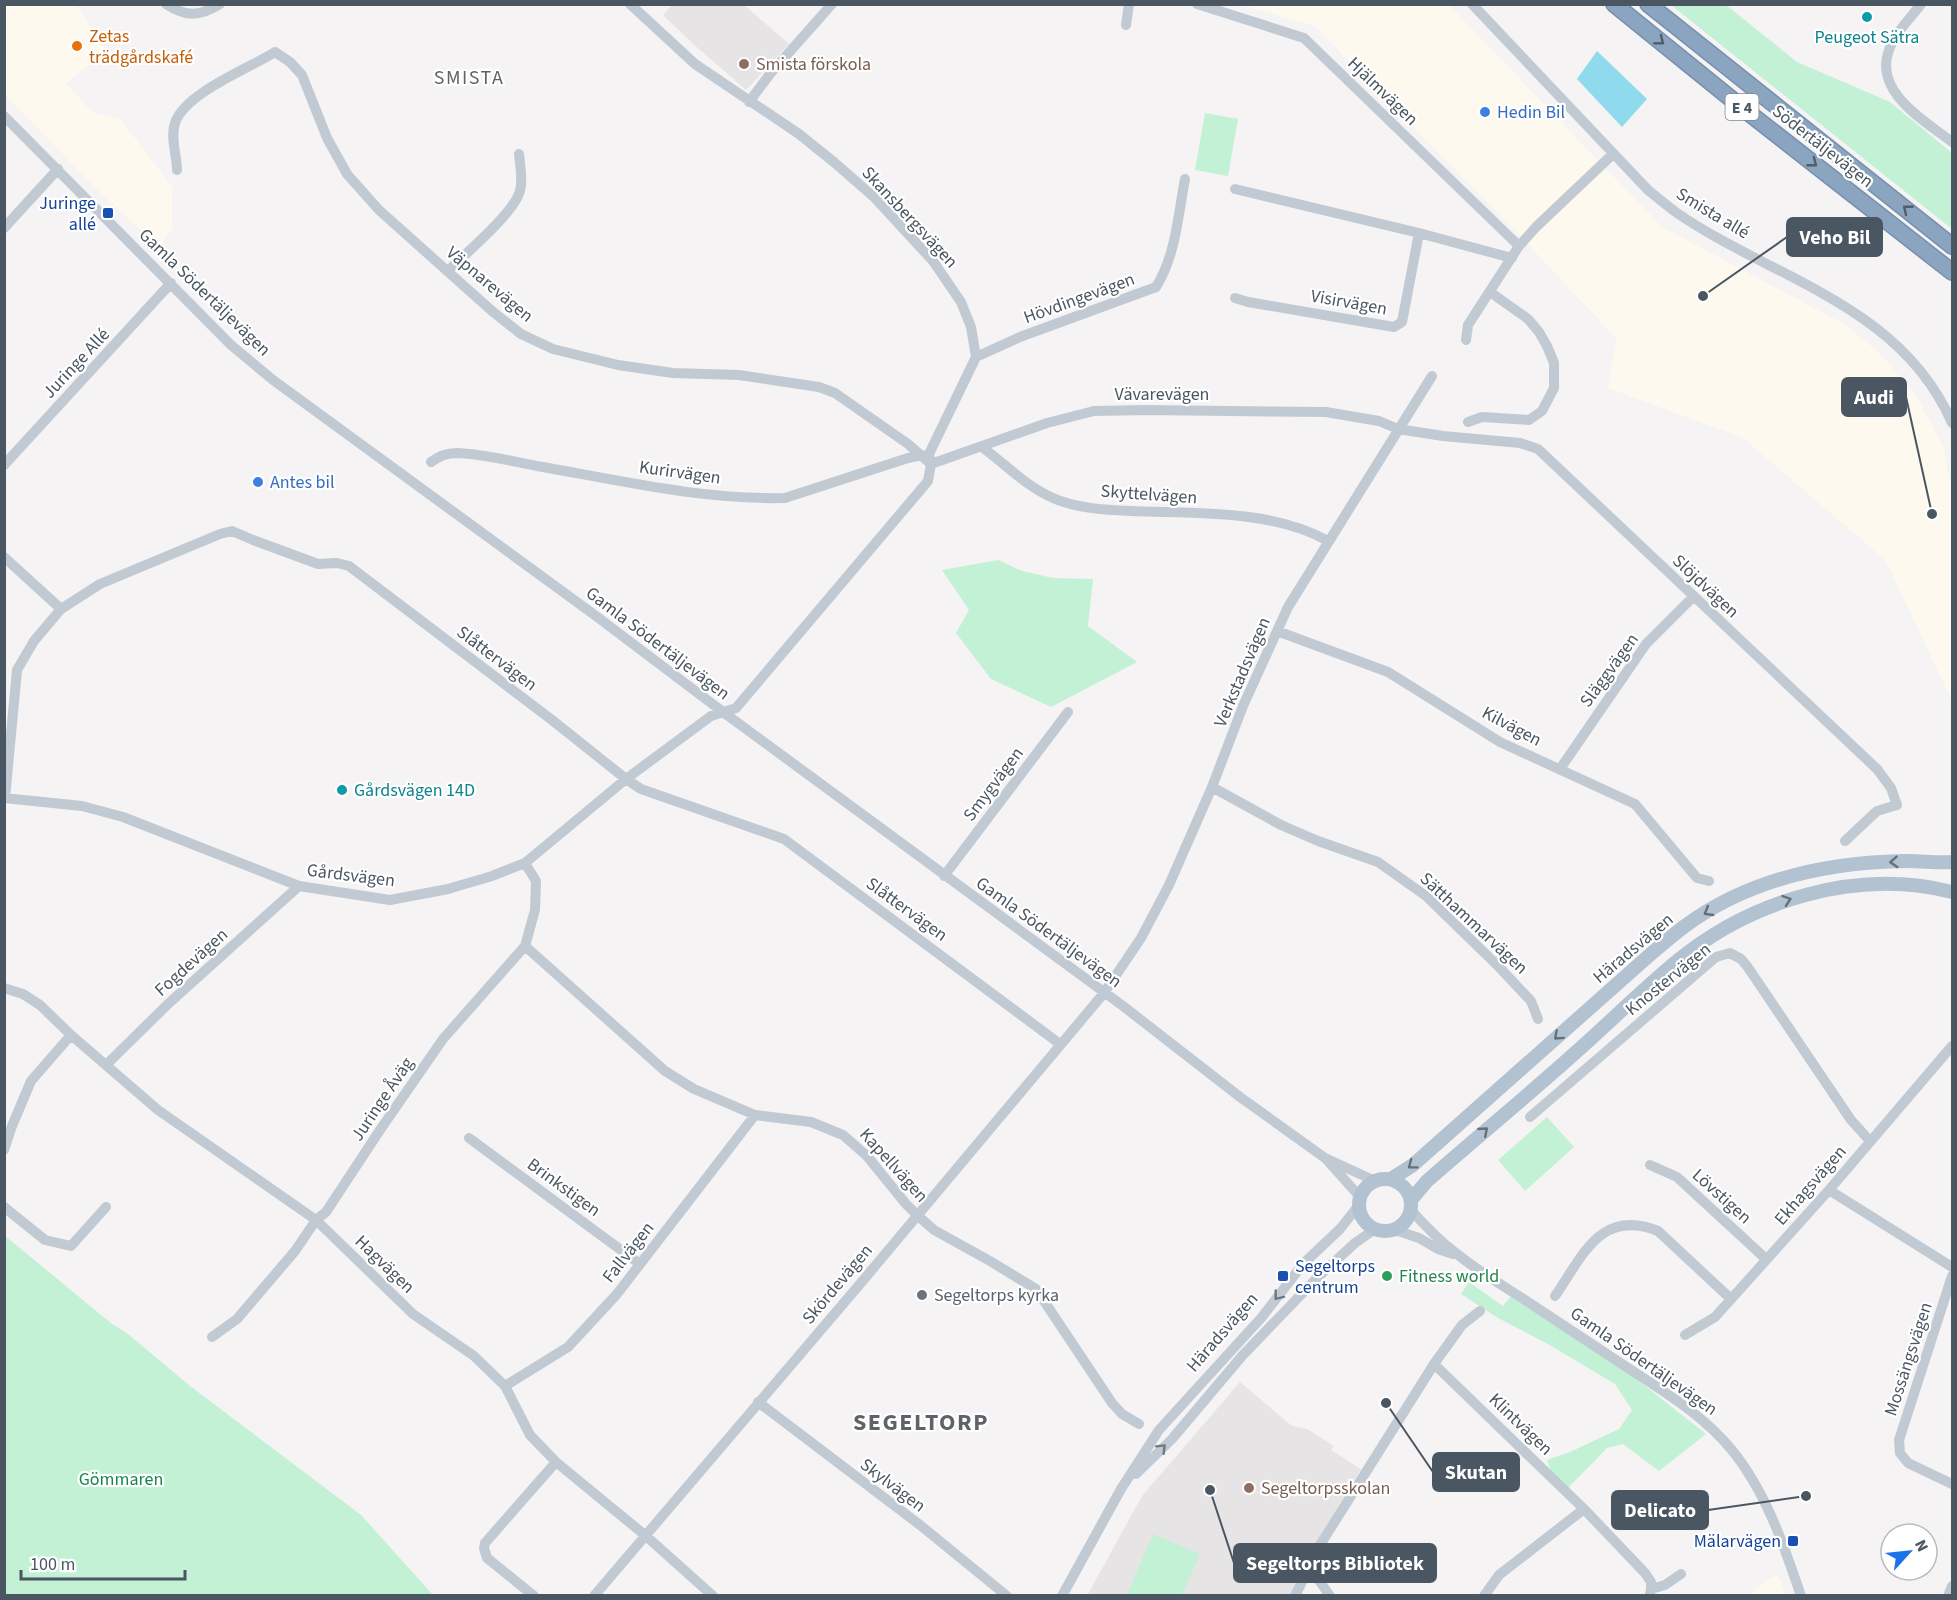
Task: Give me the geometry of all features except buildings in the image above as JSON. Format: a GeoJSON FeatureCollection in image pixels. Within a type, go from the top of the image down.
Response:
{"type":"FeatureCollection","features":[{"type":"Feature","properties":{"kind":"highway","name":"Södertäljevägen"},"geometry":{"type":"LineString","coordinates":[[1614,4],[1740,106],[1953,272]]}},
{"type":"Feature","properties":{"kind":"highway","name":"Södertäljevägen"},"geometry":{"type":"LineString","coordinates":[[1648,4],[1953,246]]}},
{"type":"Feature","properties":{"kind":"main road","name":"Häradsvägen"},"geometry":{"type":"LineString","coordinates":[[1391,1179],[1413,1165],[1653,952],[1686,925],[1712,909],[1770,882],[1811,870],[1908,861],[1953,862]]}},
{"type":"Feature","properties":{"kind":"main road"},"geometry":{"type":"LineString","coordinates":[[1411,1205],[1406,1189],[1391,1179],[1375,1181],[1366,1187],[1359,1201],[1362,1219],[1375,1229],[1383,1232],[1395,1230],[1405,1223],[1411,1205],[1426,1181],[1574,1054],[1677,961],[1718,932],[1768,907],[1801,895],[1838,887],[1888,884],[1934,887],[1953,892]]}},
{"type":"Feature","properties":{"kind":"street"},"geometry":{"type":"LineString","coordinates":[[166,4],[179,12],[201,14],[220,4]]}},
{"type":"Feature","properties":{"kind":"street","name":"Skansbergsvägen"},"geometry":{"type":"LineString","coordinates":[[630,4],[695,64],[799,134],[875,198],[933,261],[962,302],[972,327],[976,357]]}},
{"type":"Feature","properties":{"kind":"street"},"geometry":{"type":"LineString","coordinates":[[749,102],[770,74],[832,4]]}},
{"type":"Feature","properties":{"kind":"street"},"geometry":{"type":"LineString","coordinates":[[1126,25],[1129,4]]}},
{"type":"Feature","properties":{"kind":"street","name":"Hjälmvägen"},"geometry":{"type":"LineString","coordinates":[[1197,4],[1304,38],[1519,246]]}},
{"type":"Feature","properties":{"kind":"street","name":"Smista allé"},"geometry":{"type":"LineString","coordinates":[[1472,4],[1648,190],[1676,213],[1822,292],[1863,318],[1895,345],[1918,369],[1953,423]]}},
{"type":"Feature","properties":{"kind":"street"},"geometry":{"type":"LineString","coordinates":[[1921,4],[1888,51],[1887,73],[1894,91],[1905,105],[1953,142]]}},
{"type":"Feature","properties":{"kind":"street","name":"Väpnarevägen"},"geometry":{"type":"LineString","coordinates":[[177,170],[174,124],[181,112],[189,103],[209,89],[275,52],[290,62],[302,75],[327,138],[347,174],[379,210],[521,334],[554,349],[618,365],[673,373],[739,375],[819,387],[835,393],[922,455],[931,464]]}},
{"type":"Feature","properties":{"kind":"street","name":"Gamla Södertäljevägen"},"geometry":{"type":"LineString","coordinates":[[4,117],[231,345],[273,380],[605,623],[1104,993],[1240,1097],[1325,1158],[1375,1181]]}},
{"type":"Feature","properties":{"kind":"street"},"geometry":{"type":"LineString","coordinates":[[448,271],[496,224],[519,195],[519,154]]}},
{"type":"Feature","properties":{"kind":"street"},"geometry":{"type":"LineString","coordinates":[[1466,340],[1468,325],[1519,246],[1613,154]]}},
{"type":"Feature","properties":{"kind":"street"},"geometry":{"type":"LineString","coordinates":[[4,228],[58,169]]}},
{"type":"Feature","properties":{"kind":"street","name":"Hövdingevägen"},"geometry":{"type":"LineString","coordinates":[[976,357],[1020,337],[1156,287],[1165,274],[1173,250],[1185,179]]}},
{"type":"Feature","properties":{"kind":"street"},"geometry":{"type":"LineString","coordinates":[[1235,189],[1512,258]]}},
{"type":"Feature","properties":{"kind":"street","name":"Visirvägen"},"geometry":{"type":"LineString","coordinates":[[1235,298],[1394,327],[1402,322],[1419,233]]}},
{"type":"Feature","properties":{"kind":"street","name":"Juringe Allé"},"geometry":{"type":"LineString","coordinates":[[4,465],[171,283]]}},
{"type":"Feature","properties":{"kind":"street"},"geometry":{"type":"LineString","coordinates":[[1468,422],[1482,417],[1528,420],[1542,411],[1554,388],[1554,363],[1539,332],[1528,319],[1490,291]]}},
{"type":"Feature","properties":{"kind":"street"},"geometry":{"type":"LineString","coordinates":[[723,712],[736,708],[928,481],[931,464],[929,454],[976,357]]}},
{"type":"Feature","properties":{"kind":"street","name":"Verkstadsvägen"},"geometry":{"type":"LineString","coordinates":[[1104,993],[1141,938],[1169,885],[1212,787],[1243,706],[1288,607],[1432,376]]}},
{"type":"Feature","properties":{"kind":"street","name":"Vävarevägen"},"geometry":{"type":"LineString","coordinates":[[931,464],[1047,423],[1094,411],[1326,412],[1379,421],[1398,429]]}},
{"type":"Feature","properties":{"kind":"street","name":"Slöjdvägen"},"geometry":{"type":"LineString","coordinates":[[1398,429],[1443,436],[1520,443],[1538,449],[1877,769],[1891,788],[1897,805],[1877,811],[1845,841]]}},
{"type":"Feature","properties":{"kind":"street","name":"Skyttelvägen"},"geometry":{"type":"LineString","coordinates":[[982,447],[1033,487],[1054,499],[1113,510],[1188,512],[1266,520],[1315,533],[1328,541]]}},
{"type":"Feature","properties":{"kind":"street","name":"Kurirvägen"},"geometry":{"type":"LineString","coordinates":[[431,462],[443,454],[458,453],[674,490],[784,498],[922,455]]}},
{"type":"Feature","properties":{"kind":"street","name":"Slåttervägen"},"geometry":{"type":"LineString","coordinates":[[5,798],[17,670],[34,641],[61,609],[99,584],[232,531],[318,564],[337,563],[348,566],[552,720],[626,779],[641,789],[784,839],[1060,1044]]}},
{"type":"Feature","properties":{"kind":"street"},"geometry":{"type":"LineString","coordinates":[[4,557],[61,609]]}},
{"type":"Feature","properties":{"kind":"street","name":"Släggvägen"},"geometry":{"type":"LineString","coordinates":[[1560,770],[1646,644],[1693,597]]}},
{"type":"Feature","properties":{"kind":"street","name":"Kilvägen"},"geometry":{"type":"LineString","coordinates":[[1277,631],[1388,672],[1500,742],[1635,804],[1697,878],[1708,881]]}},
{"type":"Feature","properties":{"kind":"street","name":"Gårdsvägen"},"geometry":{"type":"LineString","coordinates":[[5,798],[82,806],[123,817],[299,886],[390,900],[448,889],[525,863],[626,779],[711,716],[723,712]]}},
{"type":"Feature","properties":{"kind":"street","name":"Smygvägen"},"geometry":{"type":"LineString","coordinates":[[944,876],[1068,712]]}},
{"type":"Feature","properties":{"kind":"street","name":"Sätthammarvägen"},"geometry":{"type":"LineString","coordinates":[[1212,787],[1281,825],[1378,862],[1426,896],[1531,1001],[1538,1019]]}},
{"type":"Feature","properties":{"kind":"street","name":"Juringe Åväg"},"geometry":{"type":"LineString","coordinates":[[212,1337],[237,1319],[295,1251],[316,1220],[327,1212],[443,1039],[525,946],[535,910],[536,881],[525,863]]}},
{"type":"Feature","properties":{"kind":"street","name":"Fogdevägen"},"geometry":{"type":"LineString","coordinates":[[106,1065],[168,1004],[299,886]]}},
{"type":"Feature","properties":{"kind":"street","name":"Kapellvägen"},"geometry":{"type":"LineString","coordinates":[[525,946],[665,1071],[694,1089],[754,1115],[811,1122],[843,1135],[867,1156],[916,1215],[934,1230],[990,1260],[1036,1289],[1112,1403],[1122,1414],[1139,1424]]}},
{"type":"Feature","properties":{"kind":"street","name":"Knostervägen"},"geometry":{"type":"LineString","coordinates":[[1530,1117],[1716,957],[1730,953],[1741,959],[1747,966],[1851,1120],[1870,1141]]}},
{"type":"Feature","properties":{"kind":"street","name":"Hagvägen"},"geometry":{"type":"LineString","coordinates":[[4,988],[23,994],[40,1005],[158,1110],[316,1220],[413,1314],[474,1356],[506,1386],[530,1435],[556,1462],[646,1536],[713,1596]]}},
{"type":"Feature","properties":{"kind":"street","name":"Skördevägen"},"geometry":{"type":"LineString","coordinates":[[594,1596],[1104,993]]}},
{"type":"Feature","properties":{"kind":"street"},"geometry":{"type":"LineString","coordinates":[[4,1150],[31,1081],[72,1035]]}},
{"type":"Feature","properties":{"kind":"street","name":"Ekhagsvägen"},"geometry":{"type":"LineString","coordinates":[[1685,1335],[1715,1317],[1829,1190],[1953,1046]]}},
{"type":"Feature","properties":{"kind":"street","name":"Fallvägen"},"geometry":{"type":"LineString","coordinates":[[506,1386],[568,1347],[617,1294],[754,1115]]}},
{"type":"Feature","properties":{"kind":"street","name":"Brinkstigen"},"geometry":{"type":"LineString","coordinates":[[469,1138],[639,1264]]}},
{"type":"Feature","properties":{"kind":"street","name":"Gamla Södertäljevägen"},"geometry":{"type":"LineString","coordinates":[[1325,1158],[1359,1201]]}},
{"type":"Feature","properties":{"kind":"street","name":"Lövstigen"},"geometry":{"type":"LineString","coordinates":[[1650,1165],[1677,1178],[1767,1259]]}},
{"type":"Feature","properties":{"kind":"street"},"geometry":{"type":"LineString","coordinates":[[1829,1190],[1953,1267]]}},
{"type":"Feature","properties":{"kind":"street","name":"Häradsvägen"},"geometry":{"type":"LineString","coordinates":[[1062,1596],[1121,1489],[1159,1430],[1262,1317],[1303,1264],[1340,1229],[1359,1201]]}},
{"type":"Feature","properties":{"kind":"street","name":"Gamla Södertäljevägen"},"geometry":{"type":"LineString","coordinates":[[1411,1205],[1426,1227],[1457,1255],[1656,1386],[1710,1427],[1746,1469],[1760,1493],[1802,1596]]}},
{"type":"Feature","properties":{"kind":"street"},"geometry":{"type":"LineString","coordinates":[[4,1207],[45,1240],[71,1246],[106,1207]]}},
{"type":"Feature","properties":{"kind":"street"},"geometry":{"type":"LineString","coordinates":[[1555,1296],[1595,1238],[1613,1228],[1632,1224],[1658,1231],[1731,1299]]}},
{"type":"Feature","properties":{"kind":"street","name":"Häradsvägen"},"geometry":{"type":"LineString","coordinates":[[1121,1489],[1172,1439],[1242,1356],[1309,1286],[1355,1243],[1375,1229]]}},
{"type":"Feature","properties":{"kind":"street","name":"Gamla Södertäljevägen"},"geometry":{"type":"LineString","coordinates":[[1395,1230],[1419,1238],[1438,1250],[1457,1255]]}},
{"type":"Feature","properties":{"kind":"street","name":"Mossängsvägen"},"geometry":{"type":"LineString","coordinates":[[1953,1276],[1899,1440],[1900,1453],[1908,1463],[1953,1484]]}},
{"type":"Feature","properties":{"kind":"street"},"geometry":{"type":"LineString","coordinates":[[1295,1596],[1326,1535],[1434,1364],[1462,1325],[1480,1311]]}},
{"type":"Feature","properties":{"kind":"street","name":"Klintvägen"},"geometry":{"type":"LineString","coordinates":[[1434,1364],[1584,1509],[1645,1573],[1651,1582],[1650,1592]]}},
{"type":"Feature","properties":{"kind":"street","name":"Skylvägen"},"geometry":{"type":"LineString","coordinates":[[758,1402],[920,1525],[1007,1596]]}},
{"type":"Feature","properties":{"kind":"street"},"geometry":{"type":"LineString","coordinates":[[534,1596],[487,1558],[484,1548],[485,1543],[556,1462]]}},
{"type":"Feature","properties":{"kind":"street"},"geometry":{"type":"LineString","coordinates":[[1484,1596],[1499,1575],[1584,1509]]}},
{"type":"Feature","properties":{"kind":"street"},"geometry":{"type":"LineString","coordinates":[[1309,1566],[1330,1596]]}},
{"type":"Feature","properties":{"kind":"street","name":"Klintvägen"},"geometry":{"type":"LineString","coordinates":[[1650,1592],[1681,1574]]}},
{"type":"Feature","properties":{"kind":"street"},"geometry":{"type":"LineString","coordinates":[[1948,1596],[1953,1586]]}},
{"type":"Feature","properties":{"kind":"shaded area"},"geometry":{"type":"Polygon","coordinates":[[[5,4],[76,5],[107,51],[66,83],[92,112],[121,120],[172,186],[172,229],[160,248],[105,197],[5,95],[5,4]]]}},
{"type":"Feature","properties":{"kind":"shaded area","name":"Smista förskola"},"geometry":{"type":"Polygon","coordinates":[[[673,4],[744,5],[789,44],[746,90],[663,15],[673,4]]]}},
{"type":"Feature","properties":{"kind":"shaded area"},"geometry":{"type":"Polygon","coordinates":[[[1240,5],[1449,5],[1662,227],[1844,324],[1880,353],[1918,399],[1944,449],[1952,492],[1952,701],[1886,561],[1743,438],[1608,388],[1617,339],[1517,233],[1315,26],[1240,5]]]}},
{"type":"Feature","properties":{"kind":"shaded area","name":"Segeltorpsskolan"},"geometry":{"type":"Polygon","coordinates":[[[1240,1382],[1292,1426],[1307,1429],[1334,1446],[1331,1450],[1361,1469],[1316,1542],[1291,1595],[1087,1596],[1142,1496],[1240,1382]]]}},
{"type":"Feature","properties":{"kind":"shaded area"},"geometry":{"type":"Polygon","coordinates":[[[1778,1575],[1785,1595],[1749,1595],[1766,1581],[1778,1575]]]}},
{"type":"Feature","properties":{"kind":"green space"},"geometry":{"type":"Polygon","coordinates":[[[1671,5],[1726,5],[1797,62],[1890,102],[1952,153],[1952,229],[1671,5]]]}},
{"type":"Feature","properties":{"kind":"green space"},"geometry":{"type":"Polygon","coordinates":[[[1205,113],[1238,119],[1228,176],[1195,170],[1205,113]]]}},
{"type":"Feature","properties":{"kind":"green space"},"geometry":{"type":"Polygon","coordinates":[[[998,560],[1022,571],[1053,578],[1093,579],[1088,626],[1137,662],[1051,707],[991,679],[956,633],[969,610],[942,570],[998,560]]]}},
{"type":"Feature","properties":{"kind":"green space"},"geometry":{"type":"Polygon","coordinates":[[[1547,1117],[1574,1147],[1525,1191],[1498,1160],[1547,1117]]]}},
{"type":"Feature","properties":{"kind":"green space","name":"Gömmaren"},"geometry":{"type":"Polygon","coordinates":[[[4,1235],[190,1386],[361,1515],[433,1595],[5,1595],[4,1235]]]}},
{"type":"Feature","properties":{"kind":"green space"},"geometry":{"type":"Polygon","coordinates":[[[1469,1282],[1503,1306],[1511,1296],[1630,1374],[1706,1434],[1659,1471],[1623,1444],[1607,1448],[1568,1488],[1551,1471],[1547,1460],[1619,1429],[1632,1410],[1615,1384],[1548,1344],[1498,1318],[1461,1294],[1469,1282]]]}},
{"type":"Feature","properties":{"kind":"green space"},"geometry":{"type":"Polygon","coordinates":[[[1153,1534],[1200,1554],[1182,1595],[1127,1595],[1153,1534]]]}},
{"type":"Feature","properties":{"kind":"water"},"geometry":{"type":"Polygon","coordinates":[[[1597,51],[1647,99],[1622,127],[1577,79],[1597,51]]]}},
{"type":"Feature","properties":{"kind":"place","name":"Peugeot Sätra"},"geometry":{"type":"Point","coordinates":[1867,17]}},
{"type":"Feature","properties":{"kind":"place","name":"Zetas trädgårdskafé"},"geometry":{"type":"Point","coordinates":[77,46]}},
{"type":"Feature","properties":{"kind":"place","name":"Smista förskola"},"geometry":{"type":"Point","coordinates":[744,64]}},
{"type":"Feature","properties":{"kind":"place","name":"Hedin Bil"},"geometry":{"type":"Point","coordinates":[1485,112]}},
{"type":"Feature","properties":{"kind":"place","name":"Juringe allé"},"geometry":{"type":"Point","coordinates":[108,213]}},
{"type":"Feature","properties":{"kind":"place","name":"Veho Bil"},"geometry":{"type":"Point","coordinates":[1703,296]}},
{"type":"Feature","properties":{"kind":"place","name":"Antes bil"},"geometry":{"type":"Point","coordinates":[258,482]}},
{"type":"Feature","properties":{"kind":"place","name":"Audi"},"geometry":{"type":"Point","coordinates":[1932,514]}},
{"type":"Feature","properties":{"kind":"place","name":"Gårdsvägen 14D"},"geometry":{"type":"Point","coordinates":[342,790]}},
{"type":"Feature","properties":{"kind":"place","name":"Segeltorps centrum"},"geometry":{"type":"Point","coordinates":[1283,1276]}},
{"type":"Feature","properties":{"kind":"place","name":"Fitness world"},"geometry":{"type":"Point","coordinates":[1387,1276]}},
{"type":"Feature","properties":{"kind":"place","name":"Segeltorps kyrka"},"geometry":{"type":"Point","coordinates":[922,1295]}},
{"type":"Feature","properties":{"kind":"place","name":"Skutan"},"geometry":{"type":"Point","coordinates":[1386,1403]}},
{"type":"Feature","properties":{"kind":"place","name":"Segeltorpsskolan"},"geometry":{"type":"Point","coordinates":[1249,1488]}},
{"type":"Feature","properties":{"kind":"place","name":"Segeltorps Bibliotek"},"geometry":{"type":"Point","coordinates":[1210,1490]}},
{"type":"Feature","properties":{"kind":"place","name":"Delicato"},"geometry":{"type":"Point","coordinates":[1806,1496]}},
{"type":"Feature","properties":{"kind":"place","name":"Mälarvägen"},"geometry":{"type":"Point","coordinates":[1793,1541]}},
{"type":"Feature","properties":{"kind":"district","name":"SMISTA"},"geometry":{"type":"Point","coordinates":[469,77]}},
{"type":"Feature","properties":{"kind":"district","name":"SEGELTORP"},"geometry":{"type":"Point","coordinates":[921,1422]}}]}
